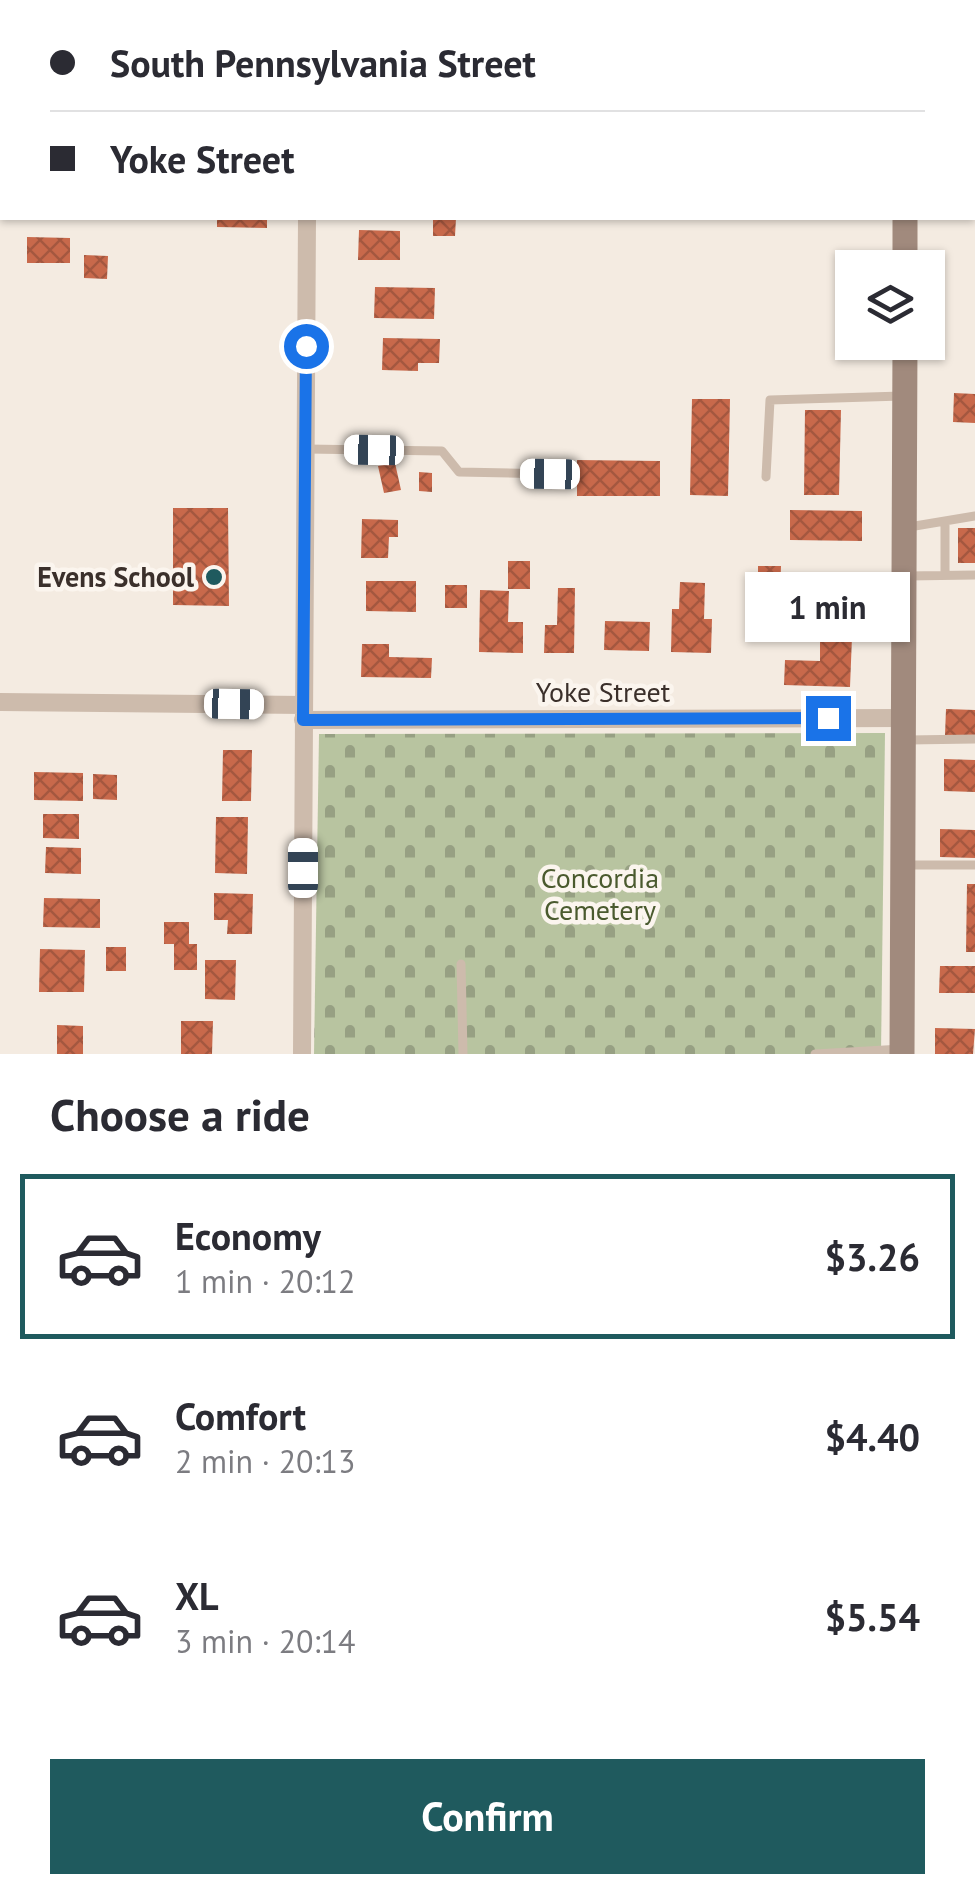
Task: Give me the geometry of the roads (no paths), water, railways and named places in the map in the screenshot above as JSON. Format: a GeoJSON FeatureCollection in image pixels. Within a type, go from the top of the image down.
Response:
{"type":"FeatureCollection","features":[{"type":"Feature","properties":{"kind":"main road"},"geometry":{"type":"LineString","coordinates":[[905,220],[905,250]]}},
{"type":"Feature","properties":{"kind":"main road"},"geometry":{"type":"LineString","coordinates":[[902,1052],[905,360]]}},
{"type":"Feature","properties":{"kind":"street"},"geometry":{"type":"LineString","coordinates":[[302,1054],[307,220]]}},
{"type":"Feature","properties":{"kind":"street","name":"Yoke Street"},"geometry":{"type":"LineString","coordinates":[[0,702],[903,729]]}},
{"type":"Feature","properties":{"kind":"lane"},"geometry":{"type":"LineString","coordinates":[[766,477],[770,400],[904,396]]}},
{"type":"Feature","properties":{"kind":"lane"},"geometry":{"type":"LineString","coordinates":[[306,449],[442,451],[459,472],[550,474]]}},
{"type":"Feature","properties":{"kind":"lane"},"geometry":{"type":"LineString","coordinates":[[904,528],[975,516]]}},
{"type":"Feature","properties":{"kind":"lane"},"geometry":{"type":"LineString","coordinates":[[945,523],[945,575]]}},
{"type":"Feature","properties":{"kind":"lane"},"geometry":{"type":"LineString","coordinates":[[904,576],[975,575]]}},
{"type":"Feature","properties":{"kind":"lane"},"geometry":{"type":"LineString","coordinates":[[903,729],[975,739]]}},
{"type":"Feature","properties":{"kind":"lane"},"geometry":{"type":"LineString","coordinates":[[903,864],[975,866]]}},
{"type":"Feature","properties":{"kind":"lane"},"geometry":{"type":"LineString","coordinates":[[461,964],[462,1054]]}},
{"type":"Feature","properties":{"kind":"lane"},"geometry":{"type":"LineString","coordinates":[[815,1054],[902,1052]]}},
{"type":"Feature","properties":{"kind":"place","name":"Evens School"},"geometry":{"type":"Point","coordinates":[214,577]}},
{"type":"Feature","properties":{"kind":"park label","name":"Concordia Cemetery"},"geometry":{"type":"Point","coordinates":[600,894]}}]}
